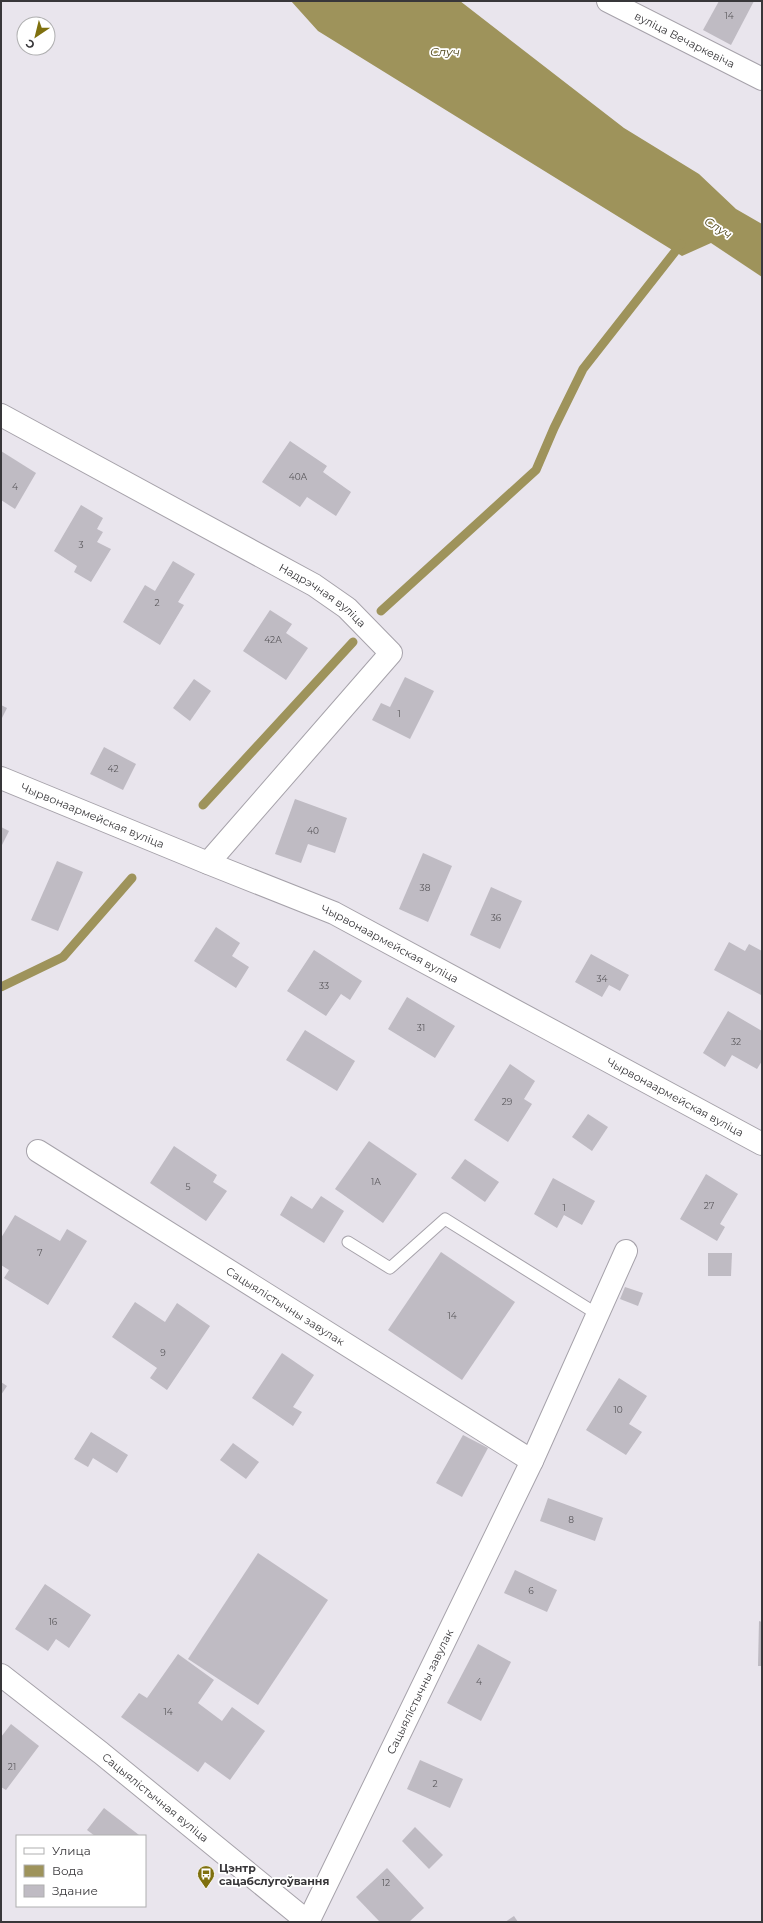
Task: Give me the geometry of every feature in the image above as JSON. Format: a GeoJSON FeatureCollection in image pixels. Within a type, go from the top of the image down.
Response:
{"type":"FeatureCollection","features":[{"type":"Feature","properties":{"kind":"street","name":"вуліца Вечаркевіча"},"geometry":{"type":"LineString","coordinates":[[608,1],[762,79]]}},
{"type":"Feature","properties":{"kind":"street","name":"Надрэчная вуліца"},"geometry":{"type":"LineString","coordinates":[[1,415],[314,585],[347,608],[391,653],[208,863]]}},
{"type":"Feature","properties":{"kind":"street","name":"Чырвонаармейская вуліца"},"geometry":{"type":"LineString","coordinates":[[1,778],[334,913],[762,1144]]}},
{"type":"Feature","properties":{"kind":"street","name":"Сацыялістычны завулак"},"geometry":{"type":"LineString","coordinates":[[38,1151],[532,1461]]}},
{"type":"Feature","properties":{"kind":"street","name":"Сацыялістычны завулак"},"geometry":{"type":"LineString","coordinates":[[308,1922],[532,1461],[626,1251]]}},
{"type":"Feature","properties":{"kind":"street","name":"Сацыялістычная вуліца"},"geometry":{"type":"LineString","coordinates":[[1,1675],[101,1753],[308,1922]]}},
{"type":"Feature","properties":{"kind":"lane"},"geometry":{"type":"LineString","coordinates":[[348,1242],[390,1268],[445,1219],[597,1314]]}},
{"type":"Feature","properties":{"kind":"water","name":"Случ"},"geometry":{"type":"Polygon","coordinates":[[[291,1],[460,1],[624,128],[699,174],[736,209],[762,224],[762,277],[711,243],[682,256],[318,31],[291,1]]]}},
{"type":"Feature","properties":{"kind":"building"},"geometry":{"type":"Polygon","coordinates":[[[719,1],[754,1],[731,45],[703,30],[719,1]]]}},
{"type":"Feature","properties":{"kind":"building"},"geometry":{"type":"Polygon","coordinates":[[[290,441],[327,466],[323,472],[351,492],[336,516],[307,497],[300,507],[262,482],[290,441]]]}},
{"type":"Feature","properties":{"kind":"building"},"geometry":{"type":"Polygon","coordinates":[[[1,451],[36,473],[15,509],[1,500],[1,451]]]}},
{"type":"Feature","properties":{"kind":"building"},"geometry":{"type":"Polygon","coordinates":[[[81,505],[103,518],[97,529],[103,532],[97,542],[111,549],[91,582],[74,572],[77,566],[54,551],[81,505]]]}},
{"type":"Feature","properties":{"kind":"building"},"geometry":{"type":"Polygon","coordinates":[[[173,561],[195,574],[178,602],[184,605],[160,645],[123,622],[145,585],[155,591],[173,561]]]}},
{"type":"Feature","properties":{"kind":"building"},"geometry":{"type":"Polygon","coordinates":[[[270,610],[292,624],[286,633],[308,648],[286,680],[243,651],[270,610]]]}},
{"type":"Feature","properties":{"kind":"building"},"geometry":{"type":"Polygon","coordinates":[[[405,677],[434,691],[410,739],[372,720],[381,703],[390,707],[405,677]]]}},
{"type":"Feature","properties":{"kind":"building"},"geometry":{"type":"Polygon","coordinates":[[[194,679],[211,691],[190,721],[173,708],[194,679]]]}},
{"type":"Feature","properties":{"kind":"building"},"geometry":{"type":"Polygon","coordinates":[[[1,705],[7,708],[1,720],[1,705]]]}},
{"type":"Feature","properties":{"kind":"building"},"geometry":{"type":"Polygon","coordinates":[[[104,747],[136,764],[123,790],[90,774],[104,747]]]}},
{"type":"Feature","properties":{"kind":"building"},"geometry":{"type":"Polygon","coordinates":[[[295,799],[347,818],[335,853],[308,844],[301,863],[275,854],[295,799]]]}},
{"type":"Feature","properties":{"kind":"building"},"geometry":{"type":"Polygon","coordinates":[[[1,827],[9,831],[1,847],[1,827]]]}},
{"type":"Feature","properties":{"kind":"building"},"geometry":{"type":"Polygon","coordinates":[[[423,853],[452,866],[428,922],[399,909],[423,853]]]}},
{"type":"Feature","properties":{"kind":"building"},"geometry":{"type":"Polygon","coordinates":[[[57,861],[83,872],[58,931],[31,920],[57,861]]]}},
{"type":"Feature","properties":{"kind":"building"},"geometry":{"type":"Polygon","coordinates":[[[491,887],[522,901],[500,949],[470,935],[491,887]]]}},
{"type":"Feature","properties":{"kind":"building"},"geometry":{"type":"Polygon","coordinates":[[[216,927],[240,943],[232,956],[249,967],[236,988],[194,961],[216,927]]]}},
{"type":"Feature","properties":{"kind":"building"},"geometry":{"type":"Polygon","coordinates":[[[729,942],[745,951],[749,944],[762,951],[761,995],[714,970],[729,942]]]}},
{"type":"Feature","properties":{"kind":"building"},"geometry":{"type":"Polygon","coordinates":[[[314,950],[362,981],[350,1000],[341,994],[326,1016],[287,991],[314,950]]]}},
{"type":"Feature","properties":{"kind":"building"},"geometry":{"type":"Polygon","coordinates":[[[591,954],[629,975],[620,991],[609,985],[602,997],[575,982],[591,954]]]}},
{"type":"Feature","properties":{"kind":"building"},"geometry":{"type":"Polygon","coordinates":[[[407,997],[455,1026],[435,1058],[388,1029],[407,997]]]}},
{"type":"Feature","properties":{"kind":"building"},"geometry":{"type":"Polygon","coordinates":[[[728,1011],[762,1031],[762,1061],[757,1069],[732,1055],[725,1067],[703,1053],[728,1011]]]}},
{"type":"Feature","properties":{"kind":"building"},"geometry":{"type":"Polygon","coordinates":[[[305,1030],[355,1061],[337,1091],[286,1060],[305,1030]]]}},
{"type":"Feature","properties":{"kind":"building"},"geometry":{"type":"Polygon","coordinates":[[[510,1064],[535,1081],[524,1099],[532,1104],[508,1142],[474,1120],[510,1064]]]}},
{"type":"Feature","properties":{"kind":"building"},"geometry":{"type":"Polygon","coordinates":[[[588,1114],[608,1127],[592,1151],[572,1137],[588,1114]]]}},
{"type":"Feature","properties":{"kind":"building"},"geometry":{"type":"Polygon","coordinates":[[[369,1141],[417,1174],[383,1223],[335,1189],[369,1141]]]}},
{"type":"Feature","properties":{"kind":"building"},"geometry":{"type":"Polygon","coordinates":[[[174,1146],[217,1175],[213,1182],[227,1191],[206,1221],[150,1183],[174,1146]]]}},
{"type":"Feature","properties":{"kind":"building"},"geometry":{"type":"Polygon","coordinates":[[[465,1159],[499,1182],[485,1202],[451,1178],[465,1159]]]}},
{"type":"Feature","properties":{"kind":"building"},"geometry":{"type":"Polygon","coordinates":[[[706,1174],[738,1194],[720,1224],[725,1227],[717,1241],[680,1219],[706,1174]]]}},
{"type":"Feature","properties":{"kind":"building"},"geometry":{"type":"Polygon","coordinates":[[[553,1178],[595,1201],[582,1225],[564,1215],[557,1228],[534,1214],[553,1178]]]}},
{"type":"Feature","properties":{"kind":"building"},"geometry":{"type":"Polygon","coordinates":[[[291,1196],[312,1209],[321,1196],[344,1211],[324,1243],[280,1215],[291,1196]]]}},
{"type":"Feature","properties":{"kind":"building"},"geometry":{"type":"Polygon","coordinates":[[[15,1215],[60,1241],[67,1229],[87,1241],[48,1305],[4,1278],[9,1270],[1,1265],[1,1238],[15,1215]]]}},
{"type":"Feature","properties":{"kind":"building"},"geometry":{"type":"Polygon","coordinates":[[[441,1252],[515,1302],[462,1380],[388,1330],[441,1252]]]}},
{"type":"Feature","properties":{"kind":"building"},"geometry":{"type":"Polygon","coordinates":[[[708,1253],[732,1253],[731,1276],[708,1276],[708,1253]]]}},
{"type":"Feature","properties":{"kind":"building"},"geometry":{"type":"Polygon","coordinates":[[[625,1287],[643,1293],[638,1306],[620,1299],[625,1287]]]}},
{"type":"Feature","properties":{"kind":"building"},"geometry":{"type":"Polygon","coordinates":[[[135,1302],[165,1322],[177,1303],[210,1326],[167,1390],[150,1378],[157,1368],[112,1337],[135,1302]]]}},
{"type":"Feature","properties":{"kind":"building"},"geometry":{"type":"Polygon","coordinates":[[[282,1353],[314,1375],[293,1407],[302,1412],[293,1426],[252,1398],[282,1353]]]}},
{"type":"Feature","properties":{"kind":"building"},"geometry":{"type":"Polygon","coordinates":[[[619,1378],[647,1396],[629,1424],[642,1432],[626,1455],[586,1430],[619,1378]]]}},
{"type":"Feature","properties":{"kind":"building"},"geometry":{"type":"Polygon","coordinates":[[[1,1382],[7,1386],[1,1395],[1,1382]]]}},
{"type":"Feature","properties":{"kind":"building"},"geometry":{"type":"Polygon","coordinates":[[[91,1432],[128,1455],[117,1473],[93,1458],[88,1467],[74,1459],[91,1432]]]}},
{"type":"Feature","properties":{"kind":"building"},"geometry":{"type":"Polygon","coordinates":[[[463,1435],[488,1448],[462,1497],[436,1483],[463,1435]]]}},
{"type":"Feature","properties":{"kind":"building"},"geometry":{"type":"Polygon","coordinates":[[[233,1443],[259,1462],[246,1479],[220,1460],[233,1443]]]}},
{"type":"Feature","properties":{"kind":"building"},"geometry":{"type":"Polygon","coordinates":[[[548,1498],[603,1518],[595,1541],[540,1521],[548,1498]]]}},
{"type":"Feature","properties":{"kind":"building"},"geometry":{"type":"Polygon","coordinates":[[[258,1553],[328,1600],[258,1705],[188,1659],[258,1553]]]}},
{"type":"Feature","properties":{"kind":"building"},"geometry":{"type":"Polygon","coordinates":[[[515,1570],[557,1590],[547,1612],[504,1593],[515,1570]]]}},
{"type":"Feature","properties":{"kind":"building"},"geometry":{"type":"Polygon","coordinates":[[[45,1584],[91,1615],[69,1648],[56,1639],[48,1651],[15,1629],[45,1584]]]}},
{"type":"Feature","properties":{"kind":"building"},"geometry":{"type":"Polygon","coordinates":[[[759,1621],[762,1622],[762,1666],[758,1666],[759,1621]]]}},
{"type":"Feature","properties":{"kind":"building"},"geometry":{"type":"Polygon","coordinates":[[[478,1644],[511,1662],[481,1721],[447,1703],[478,1644]]]}},
{"type":"Feature","properties":{"kind":"building"},"geometry":{"type":"Polygon","coordinates":[[[178,1654],[214,1680],[198,1703],[222,1721],[232,1707],[265,1731],[230,1780],[205,1762],[198,1772],[121,1717],[139,1693],[147,1698],[178,1654]]]}},
{"type":"Feature","properties":{"kind":"building"},"geometry":{"type":"Polygon","coordinates":[[[11,1724],[39,1746],[6,1790],[1,1787],[1,1737],[11,1724]]]}},
{"type":"Feature","properties":{"kind":"building"},"geometry":{"type":"Polygon","coordinates":[[[420,1760],[463,1779],[450,1808],[407,1789],[420,1760]]]}},
{"type":"Feature","properties":{"kind":"building"},"geometry":{"type":"Polygon","coordinates":[[[104,1808],[139,1835],[94,1835],[87,1830],[104,1808]]]}},
{"type":"Feature","properties":{"kind":"building"},"geometry":{"type":"Polygon","coordinates":[[[415,1827],[443,1855],[429,1869],[402,1841],[415,1827]]]}},
{"type":"Feature","properties":{"kind":"building"},"geometry":{"type":"Polygon","coordinates":[[[387,1868],[424,1908],[409,1922],[380,1922],[356,1897],[387,1868]]]}},
{"type":"Feature","properties":{"kind":"building"},"geometry":{"type":"Polygon","coordinates":[[[514,1916],[518,1922],[505,1922],[514,1916]]]}},
{"type":"Feature","properties":{"kind":"waterway"},"geometry":{"type":"LineString","coordinates":[[381,611],[536,470],[554,428],[583,369],[681,244]]}},
{"type":"Feature","properties":{"kind":"waterway"},"geometry":{"type":"LineString","coordinates":[[203,805],[353,642]]}},
{"type":"Feature","properties":{"kind":"waterway"},"geometry":{"type":"LineString","coordinates":[[1,987],[63,957],[132,878]]}},
{"type":"Feature","properties":{"kind":"place","name":"Цэнтр сацабслугоўвання"},"geometry":{"type":"Point","coordinates":[206,1889]}}]}
